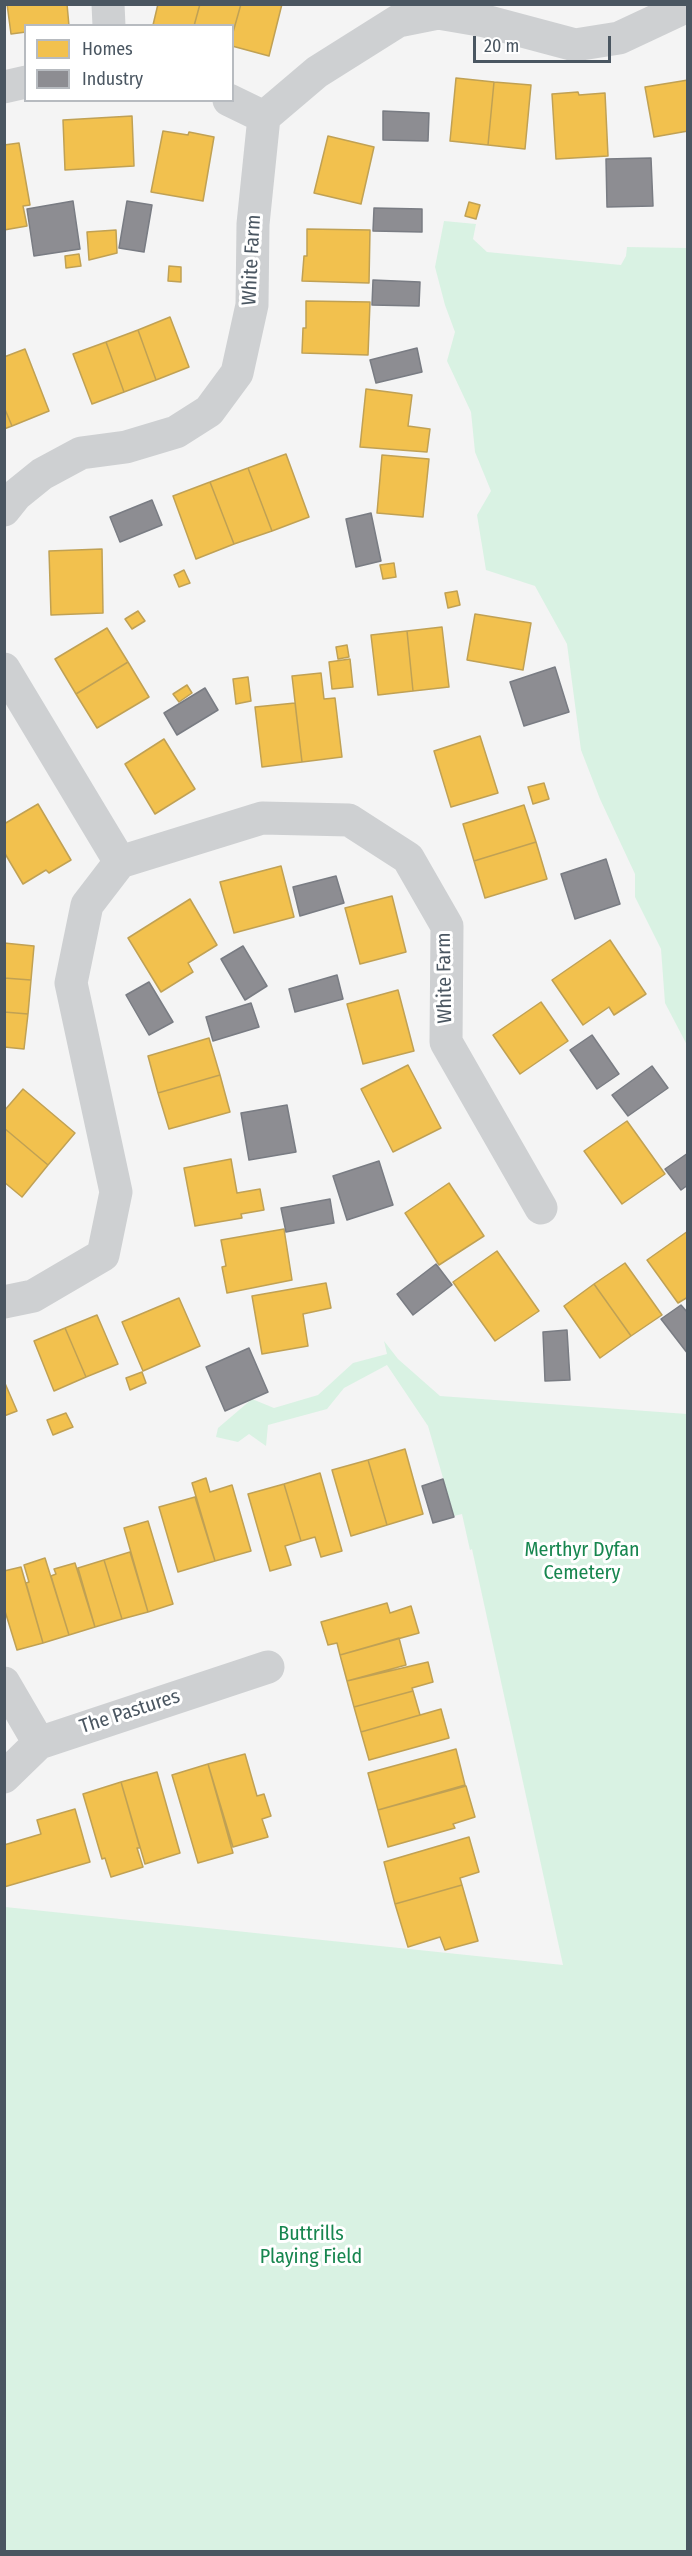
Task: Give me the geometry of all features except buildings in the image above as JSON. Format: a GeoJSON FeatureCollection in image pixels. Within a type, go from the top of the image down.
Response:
{"type":"FeatureCollection","features":[{"type":"Feature","properties":{"kind":"street"},"geometry":{"type":"LineString","coordinates":[[108,4],[109,24]]}},
{"type":"Feature","properties":{"kind":"street"},"geometry":{"type":"LineString","coordinates":[[233,102],[264,117],[317,72],[398,21],[438,13],[485,21],[575,45],[619,38],[684,7]]}},
{"type":"Feature","properties":{"kind":"street"},"geometry":{"type":"LineString","coordinates":[[4,87],[24,82]]}},
{"type":"Feature","properties":{"kind":"street","name":"White Farm"},"geometry":{"type":"LineString","coordinates":[[4,510],[16,495],[42,474],[81,453],[126,447],[176,432],[209,411],[237,373],[252,305],[253,224],[264,117]]}},
{"type":"Feature","properties":{"kind":"street"},"geometry":{"type":"LineString","coordinates":[[4,669],[120,862],[87,905],[71,983],[116,1192],[103,1254],[33,1296],[4,1302]]}},
{"type":"Feature","properties":{"kind":"street","name":"White Farm"},"geometry":{"type":"LineString","coordinates":[[120,862],[262,818],[349,820],[408,858],[447,926],[446,1042],[541,1209]]}},
{"type":"Feature","properties":{"kind":"street","name":"The Pastures"},"geometry":{"type":"LineString","coordinates":[[4,1777],[39,1743],[268,1667]]}},
{"type":"Feature","properties":{"kind":"street"},"geometry":{"type":"LineString","coordinates":[[4,1683],[39,1743]]}},
{"type":"Feature","properties":{"kind":"green space"},"geometry":{"type":"Polygon","coordinates":[[[444,221],[476,224],[473,239],[487,252],[621,265],[626,256],[627,247],[687,248],[687,1045],[665,1003],[661,949],[635,897],[635,874],[600,799],[581,750],[567,644],[535,586],[486,570],[477,515],[491,491],[475,452],[471,412],[447,361],[455,332],[435,267],[444,221]]]}},
{"type":"Feature","properties":{"kind":"green space","name":"Buttrills Playing Field"},"geometry":{"type":"Polygon","coordinates":[[[384,1341],[398,1359],[440,1396],[687,1414],[687,2551],[5,2551],[5,1907],[563,1965],[472,1549],[470,1550],[462,1514],[454,1516],[428,1426],[387,1365],[344,1388],[327,1409],[268,1425],[266,1446],[249,1434],[238,1442],[216,1437],[218,1428],[252,1399],[274,1408],[318,1395],[353,1363],[387,1354],[384,1341]]]}},
{"type":"Feature","properties":{"kind":"park label","name":"Merthyr Dyfan Cemetery"},"geometry":{"type":"Point","coordinates":[582,1562]}}]}
